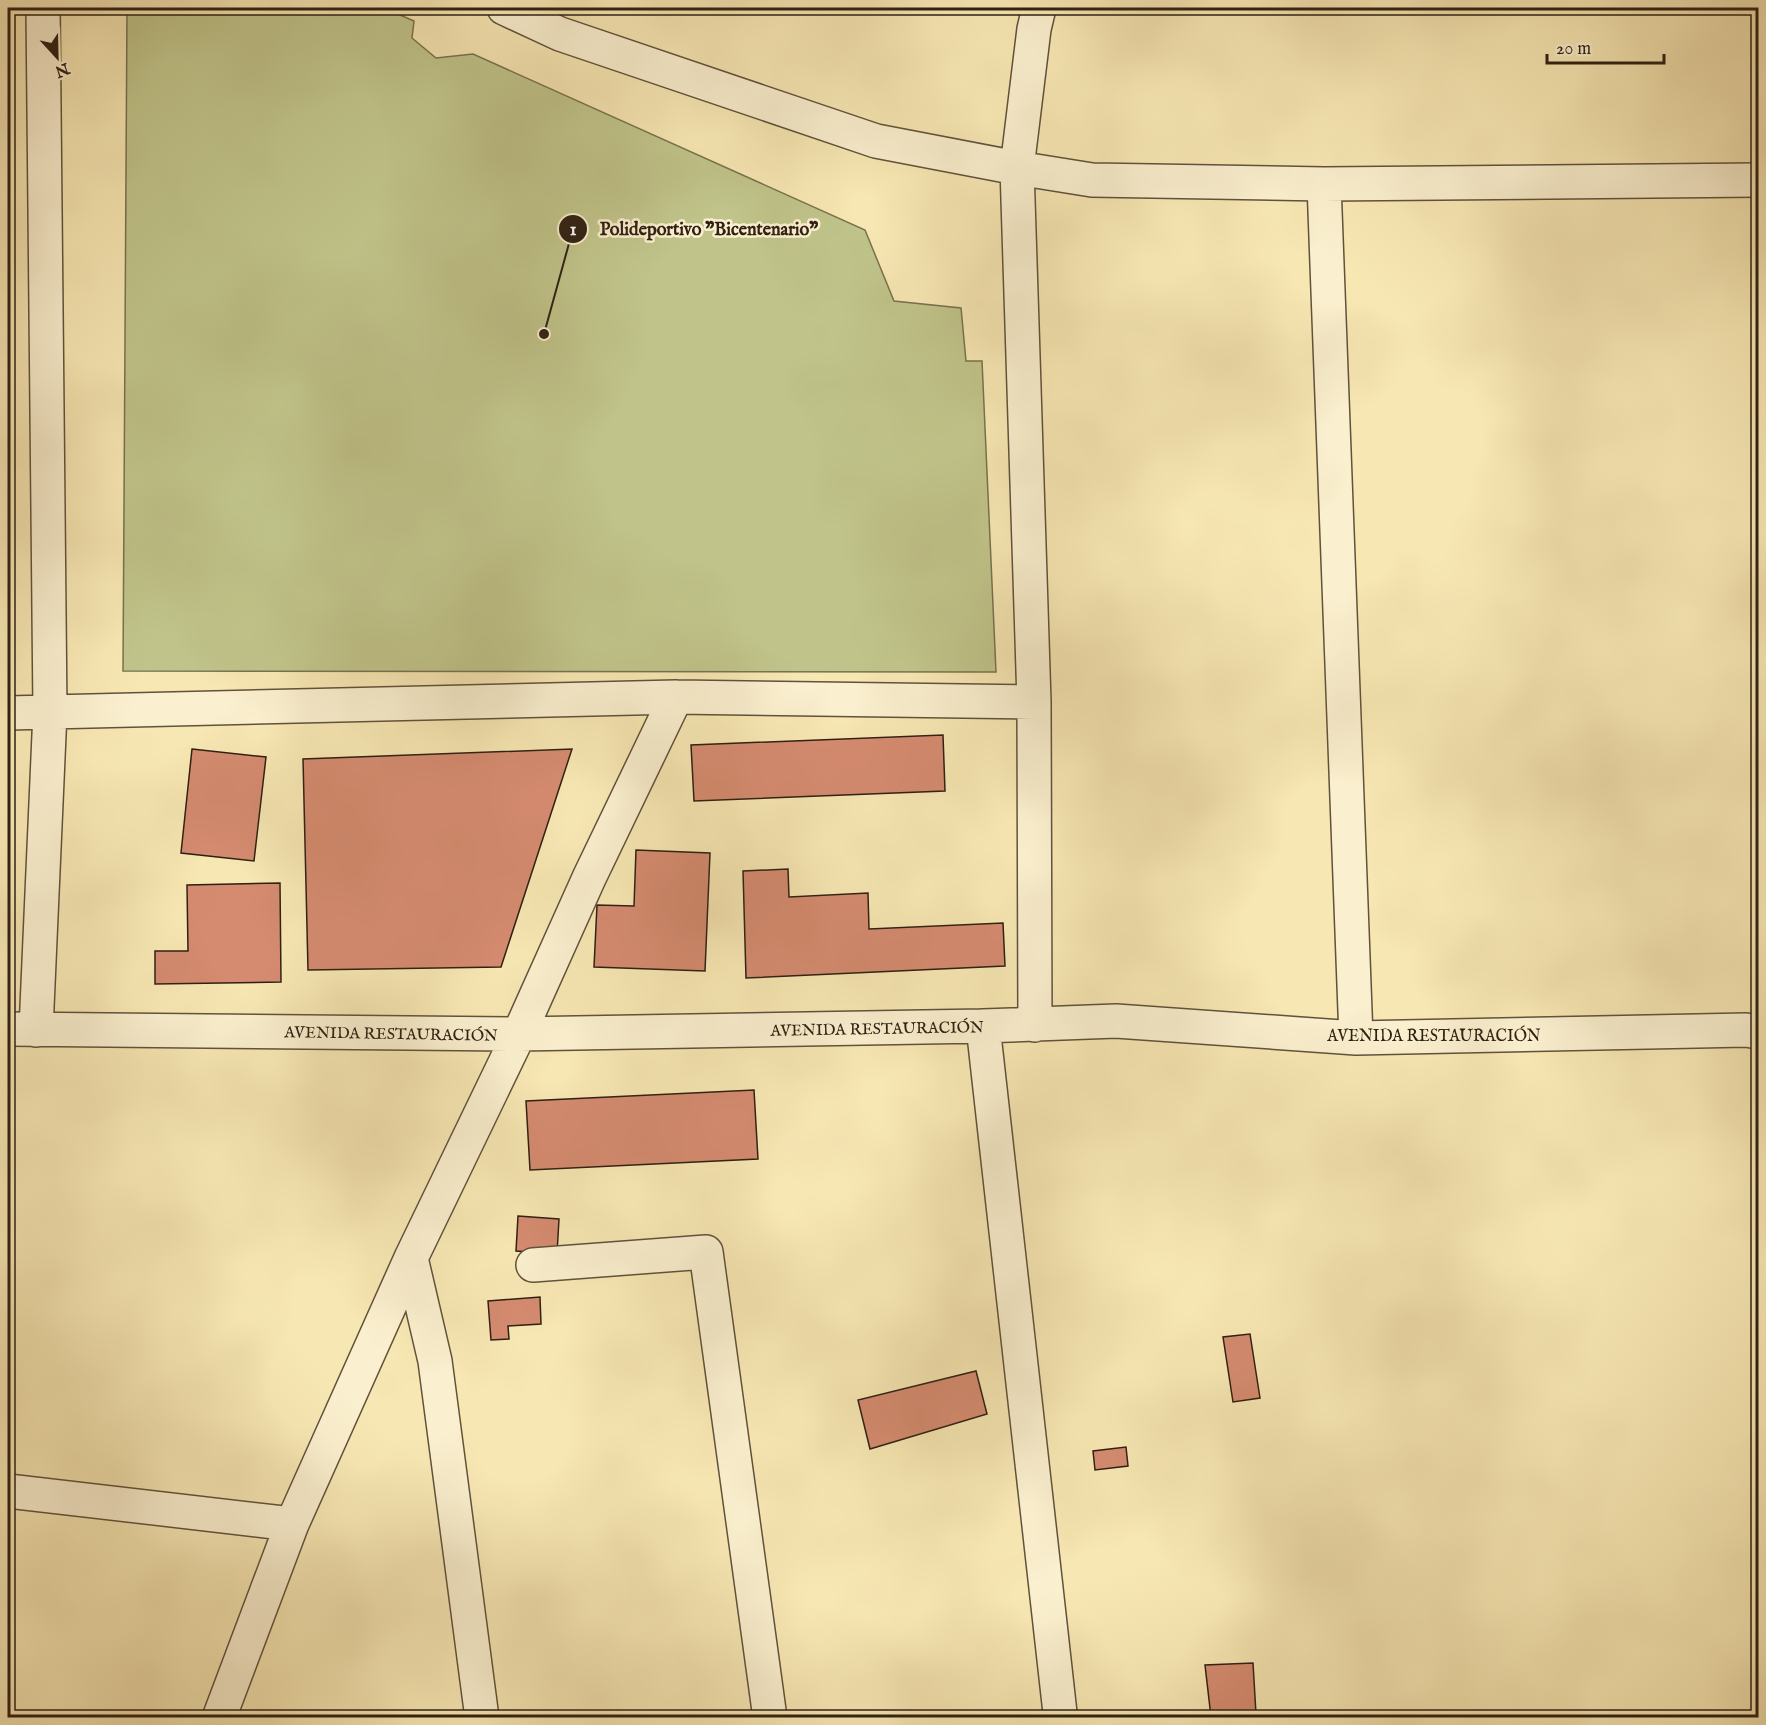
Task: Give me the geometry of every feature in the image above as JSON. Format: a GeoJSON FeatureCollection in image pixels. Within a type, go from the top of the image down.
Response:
{"type":"FeatureCollection","features":[{"type":"Feature","properties":{"kind":"street"},"geometry":{"type":"LineString","coordinates":[[22,1030],[50,712],[43,8]]}},
{"type":"Feature","properties":{"kind":"street"},"geometry":{"type":"LineString","coordinates":[[504,8],[560,34],[876,141],[1092,180],[1324,184],[1758,180]]}},
{"type":"Feature","properties":{"kind":"street"},"geometry":{"type":"LineString","coordinates":[[1035,1025],[1034,702],[1017,168],[1034,29],[1039,8]]}},
{"type":"Feature","properties":{"kind":"street"},"geometry":{"type":"LineString","coordinates":[[1324,184],[1356,1038]]}},
{"type":"Feature","properties":{"kind":"street"},"geometry":{"type":"LineString","coordinates":[[219,1718],[292,1524],[411,1258],[519,1034],[589,878],[676,697]]}},
{"type":"Feature","properties":{"kind":"street"},"geometry":{"type":"LineString","coordinates":[[8,713],[676,697],[1034,702]]}},
{"type":"Feature","properties":{"kind":"street","name":"AVENIDA RESTAURACIÓN"},"geometry":{"type":"LineString","coordinates":[[22,1030],[519,1034],[1035,1025],[1116,1021],[1356,1038],[1754,1029]]}},
{"type":"Feature","properties":{"kind":"street"},"geometry":{"type":"LineString","coordinates":[[983,1026],[1060,1713],[1057,1718]]}},
{"type":"Feature","properties":{"kind":"street"},"geometry":{"type":"LineString","coordinates":[[533,1264],[706,1252],[770,1718]]}},
{"type":"Feature","properties":{"kind":"street"},"geometry":{"type":"LineString","coordinates":[[411,1258],[435,1361],[482,1718]]}},
{"type":"Feature","properties":{"kind":"street"},"geometry":{"type":"LineString","coordinates":[[8,1491],[292,1524]]}},
{"type":"Feature","properties":{"kind":"green space"},"geometry":{"type":"Polygon","coordinates":[[[127,8],[384,8],[414,21],[412,38],[436,58],[473,54],[865,230],[894,301],[961,308],[966,361],[982,361],[996,672],[123,671],[127,8]]]}},
{"type":"Feature","properties":{"kind":"building"},"geometry":{"type":"Polygon","coordinates":[[[943,735],[945,791],[694,801],[691,745],[943,735]]]}},
{"type":"Feature","properties":{"kind":"building"},"geometry":{"type":"Polygon","coordinates":[[[192,749],[266,757],[254,861],[181,853],[192,749]]]}},
{"type":"Feature","properties":{"kind":"building"},"geometry":{"type":"Polygon","coordinates":[[[572,749],[501,967],[308,970],[303,759],[572,749]]]}},
{"type":"Feature","properties":{"kind":"building"},"geometry":{"type":"Polygon","coordinates":[[[636,850],[710,853],[705,971],[594,967],[597,905],[634,906],[636,850]]]}},
{"type":"Feature","properties":{"kind":"building"},"geometry":{"type":"Polygon","coordinates":[[[788,869],[789,897],[868,893],[869,929],[1003,923],[1005,966],[746,978],[743,871],[788,869]]]}},
{"type":"Feature","properties":{"kind":"building"},"geometry":{"type":"Polygon","coordinates":[[[280,883],[281,982],[155,984],[155,951],[188,951],[187,885],[280,883]]]}},
{"type":"Feature","properties":{"kind":"building"},"geometry":{"type":"Polygon","coordinates":[[[754,1090],[758,1159],[530,1170],[526,1101],[754,1090]]]}},
{"type":"Feature","properties":{"kind":"building"},"geometry":{"type":"Polygon","coordinates":[[[518,1216],[559,1219],[557,1254],[516,1251],[518,1216]]]}},
{"type":"Feature","properties":{"kind":"building"},"geometry":{"type":"Polygon","coordinates":[[[540,1297],[541,1324],[508,1326],[509,1339],[491,1340],[488,1301],[540,1297]]]}},
{"type":"Feature","properties":{"kind":"building"},"geometry":{"type":"Polygon","coordinates":[[[1250,1334],[1260,1398],[1233,1402],[1223,1337],[1250,1334]]]}},
{"type":"Feature","properties":{"kind":"building"},"geometry":{"type":"Polygon","coordinates":[[[976,1371],[987,1414],[870,1449],[858,1400],[976,1371]]]}},
{"type":"Feature","properties":{"kind":"building"},"geometry":{"type":"Polygon","coordinates":[[[1126,1447],[1128,1466],[1095,1470],[1093,1451],[1126,1447]]]}},
{"type":"Feature","properties":{"kind":"building"},"geometry":{"type":"Polygon","coordinates":[[[1253,1663],[1256,1714],[1211,1717],[1205,1665],[1253,1663]]]}},
{"type":"Feature","properties":{"kind":"place","name":"Polideportivo \"Bicentenario\""},"geometry":{"type":"Point","coordinates":[544,334]}}]}
